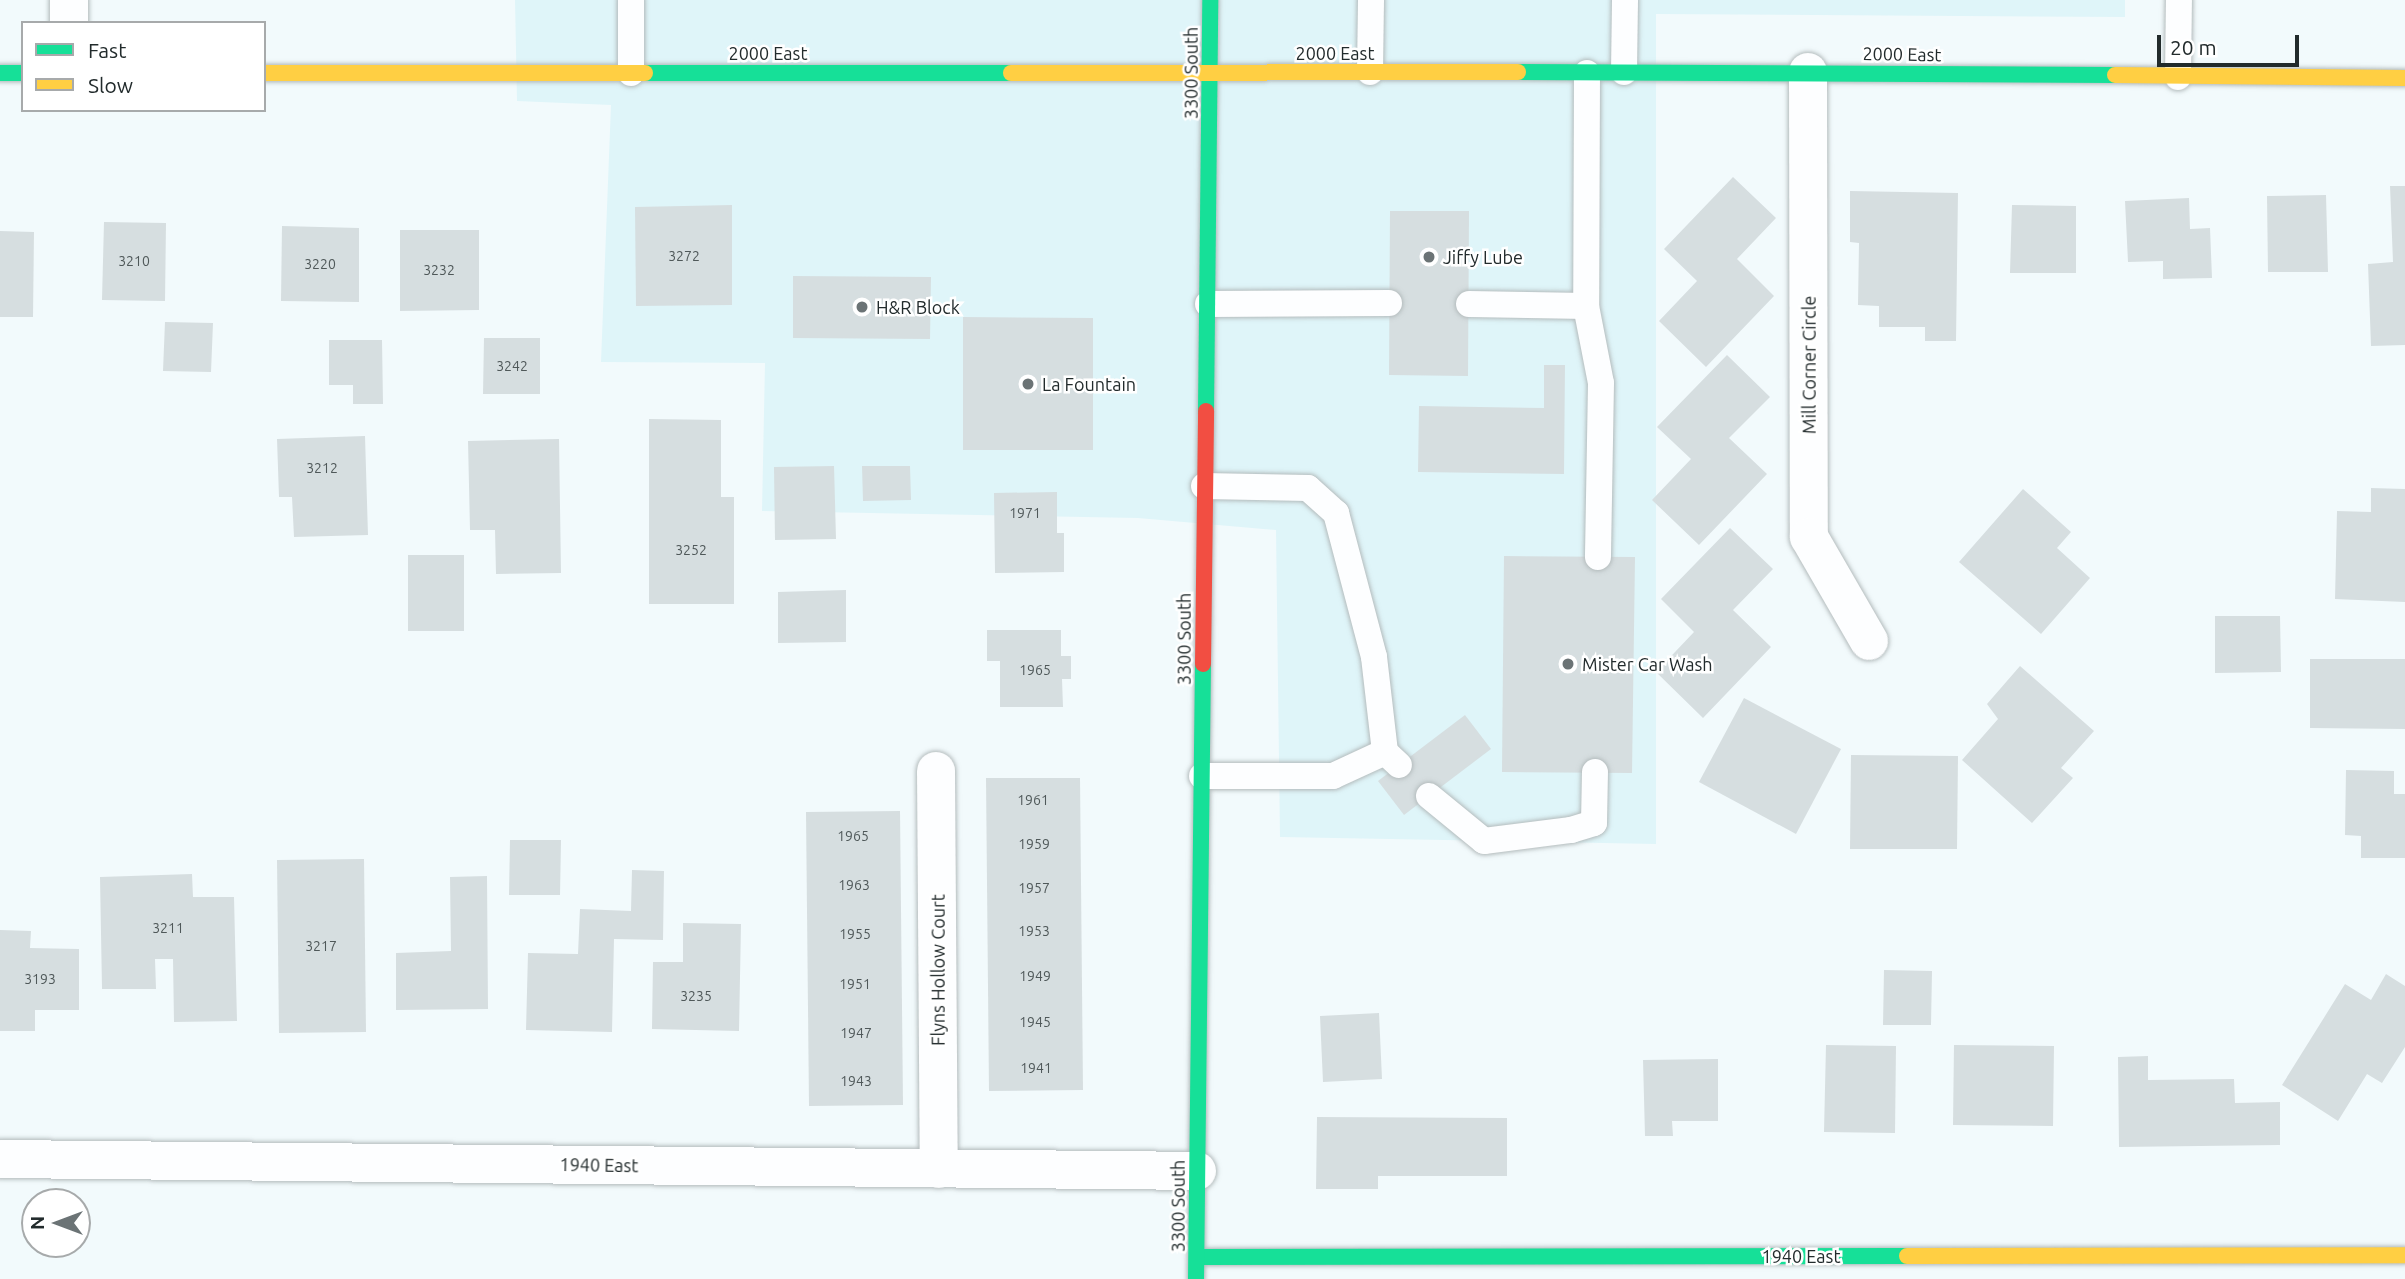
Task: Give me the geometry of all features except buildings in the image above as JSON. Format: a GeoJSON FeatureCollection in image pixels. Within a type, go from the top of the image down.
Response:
{"type":"FeatureCollection","features":[{"type":"Feature","properties":{"kind":"street"},"geometry":{"type":"LineString","coordinates":[[69,0],[69,21]]}},
{"type":"Feature","properties":{"kind":"street","name":"3300 South"},"geometry":{"type":"LineString","coordinates":[[1196,1279],[1210,0]]}},
{"type":"Feature","properties":{"kind":"street","name":"2000 East"},"geometry":{"type":"LineString","coordinates":[[266,73],[1808,72],[2405,78]]}},
{"type":"Feature","properties":{"kind":"street","name":"Mill Corner Circle"},"geometry":{"type":"LineString","coordinates":[[1808,72],[1809,537],[1868,641]]}},
{"type":"Feature","properties":{"kind":"street"},"geometry":{"type":"LineString","coordinates":[[0,73],[21,73]]}},
{"type":"Feature","properties":{"kind":"street","name":"Flyns Hollow Court"},"geometry":{"type":"LineString","coordinates":[[936,771],[939,1169]]}},
{"type":"Feature","properties":{"kind":"street","name":"1940 East"},"geometry":{"type":"LineString","coordinates":[[0,1159],[1197,1171]]}},
{"type":"Feature","properties":{"kind":"street","name":"1940 East"},"geometry":{"type":"LineString","coordinates":[[1196,1257],[2405,1255]]}},
{"type":"Feature","properties":{"kind":"lane"},"geometry":{"type":"LineString","coordinates":[[631,0],[631,73]]}},
{"type":"Feature","properties":{"kind":"lane"},"geometry":{"type":"LineString","coordinates":[[1370,72],[1371,0]]}},
{"type":"Feature","properties":{"kind":"lane"},"geometry":{"type":"LineString","coordinates":[[1624,72],[1625,0]]}},
{"type":"Feature","properties":{"kind":"lane"},"geometry":{"type":"LineString","coordinates":[[2178,77],[2179,0]]}},
{"type":"Feature","properties":{"kind":"lane"},"geometry":{"type":"LineString","coordinates":[[1587,73],[1586,306],[1601,383],[1598,557]]}},
{"type":"Feature","properties":{"kind":"lane"},"geometry":{"type":"LineString","coordinates":[[1208,304],[1390,303]]}},
{"type":"Feature","properties":{"kind":"lane"},"geometry":{"type":"LineString","coordinates":[[1468,304],[1586,306]]}},
{"type":"Feature","properties":{"kind":"lane"},"geometry":{"type":"LineString","coordinates":[[1202,776],[1333,776],[1392,758],[1374,657],[1336,513],[1308,488],[1205,486]]}},
{"type":"Feature","properties":{"kind":"lane"},"geometry":{"type":"LineString","coordinates":[[1429,796],[1484,841],[1571,830],[1594,823],[1595,772]]}},
{"type":"Feature","properties":{"kind":"shaded area"},"geometry":{"type":"Polygon","coordinates":[[[515,0],[2125,0],[2125,17],[1656,14],[1656,844],[1280,837],[1276,530],[1138,518],[762,511],[765,363],[601,362],[611,105],[517,101],[515,0]]]}},
{"type":"Feature","properties":{"kind":"traffic: fast"},"geometry":{"type":"LineString","coordinates":[[1206,411],[1210,0]]}},
{"type":"Feature","properties":{"kind":"traffic: fast"},"geometry":{"type":"LineString","coordinates":[[1518,72],[2115,75]]}},
{"type":"Feature","properties":{"kind":"traffic: fast"},"geometry":{"type":"LineString","coordinates":[[0,73],[21,73]]}},
{"type":"Feature","properties":{"kind":"traffic: fast"},"geometry":{"type":"LineString","coordinates":[[645,73],[1011,73]]}},
{"type":"Feature","properties":{"kind":"traffic: fast"},"geometry":{"type":"LineString","coordinates":[[1196,1279],[1203,664]]}},
{"type":"Feature","properties":{"kind":"traffic: fast"},"geometry":{"type":"LineString","coordinates":[[1197,1257],[1907,1256]]}},
{"type":"Feature","properties":{"kind":"traffic: slow"},"geometry":{"type":"LineString","coordinates":[[1011,73],[1518,72]]}},
{"type":"Feature","properties":{"kind":"traffic: slow"},"geometry":{"type":"LineString","coordinates":[[266,73],[645,73]]}},
{"type":"Feature","properties":{"kind":"traffic: slow"},"geometry":{"type":"LineString","coordinates":[[2115,75],[2405,78]]}},
{"type":"Feature","properties":{"kind":"traffic: slow"},"geometry":{"type":"LineString","coordinates":[[1907,1256],[2405,1255]]}},
{"type":"Feature","properties":{"kind":"traffic: jam"},"geometry":{"type":"LineString","coordinates":[[1203,664],[1206,411]]}},
{"type":"Feature","properties":{"kind":"place","name":"Jiffy Lube"},"geometry":{"type":"Point","coordinates":[1429,257]}},
{"type":"Feature","properties":{"kind":"place","name":"H&R Block"},"geometry":{"type":"Point","coordinates":[862,307]}},
{"type":"Feature","properties":{"kind":"place","name":"La Fountain"},"geometry":{"type":"Point","coordinates":[1028,384]}},
{"type":"Feature","properties":{"kind":"place","name":"Mister Car Wash"},"geometry":{"type":"Point","coordinates":[1568,664]}}]}
